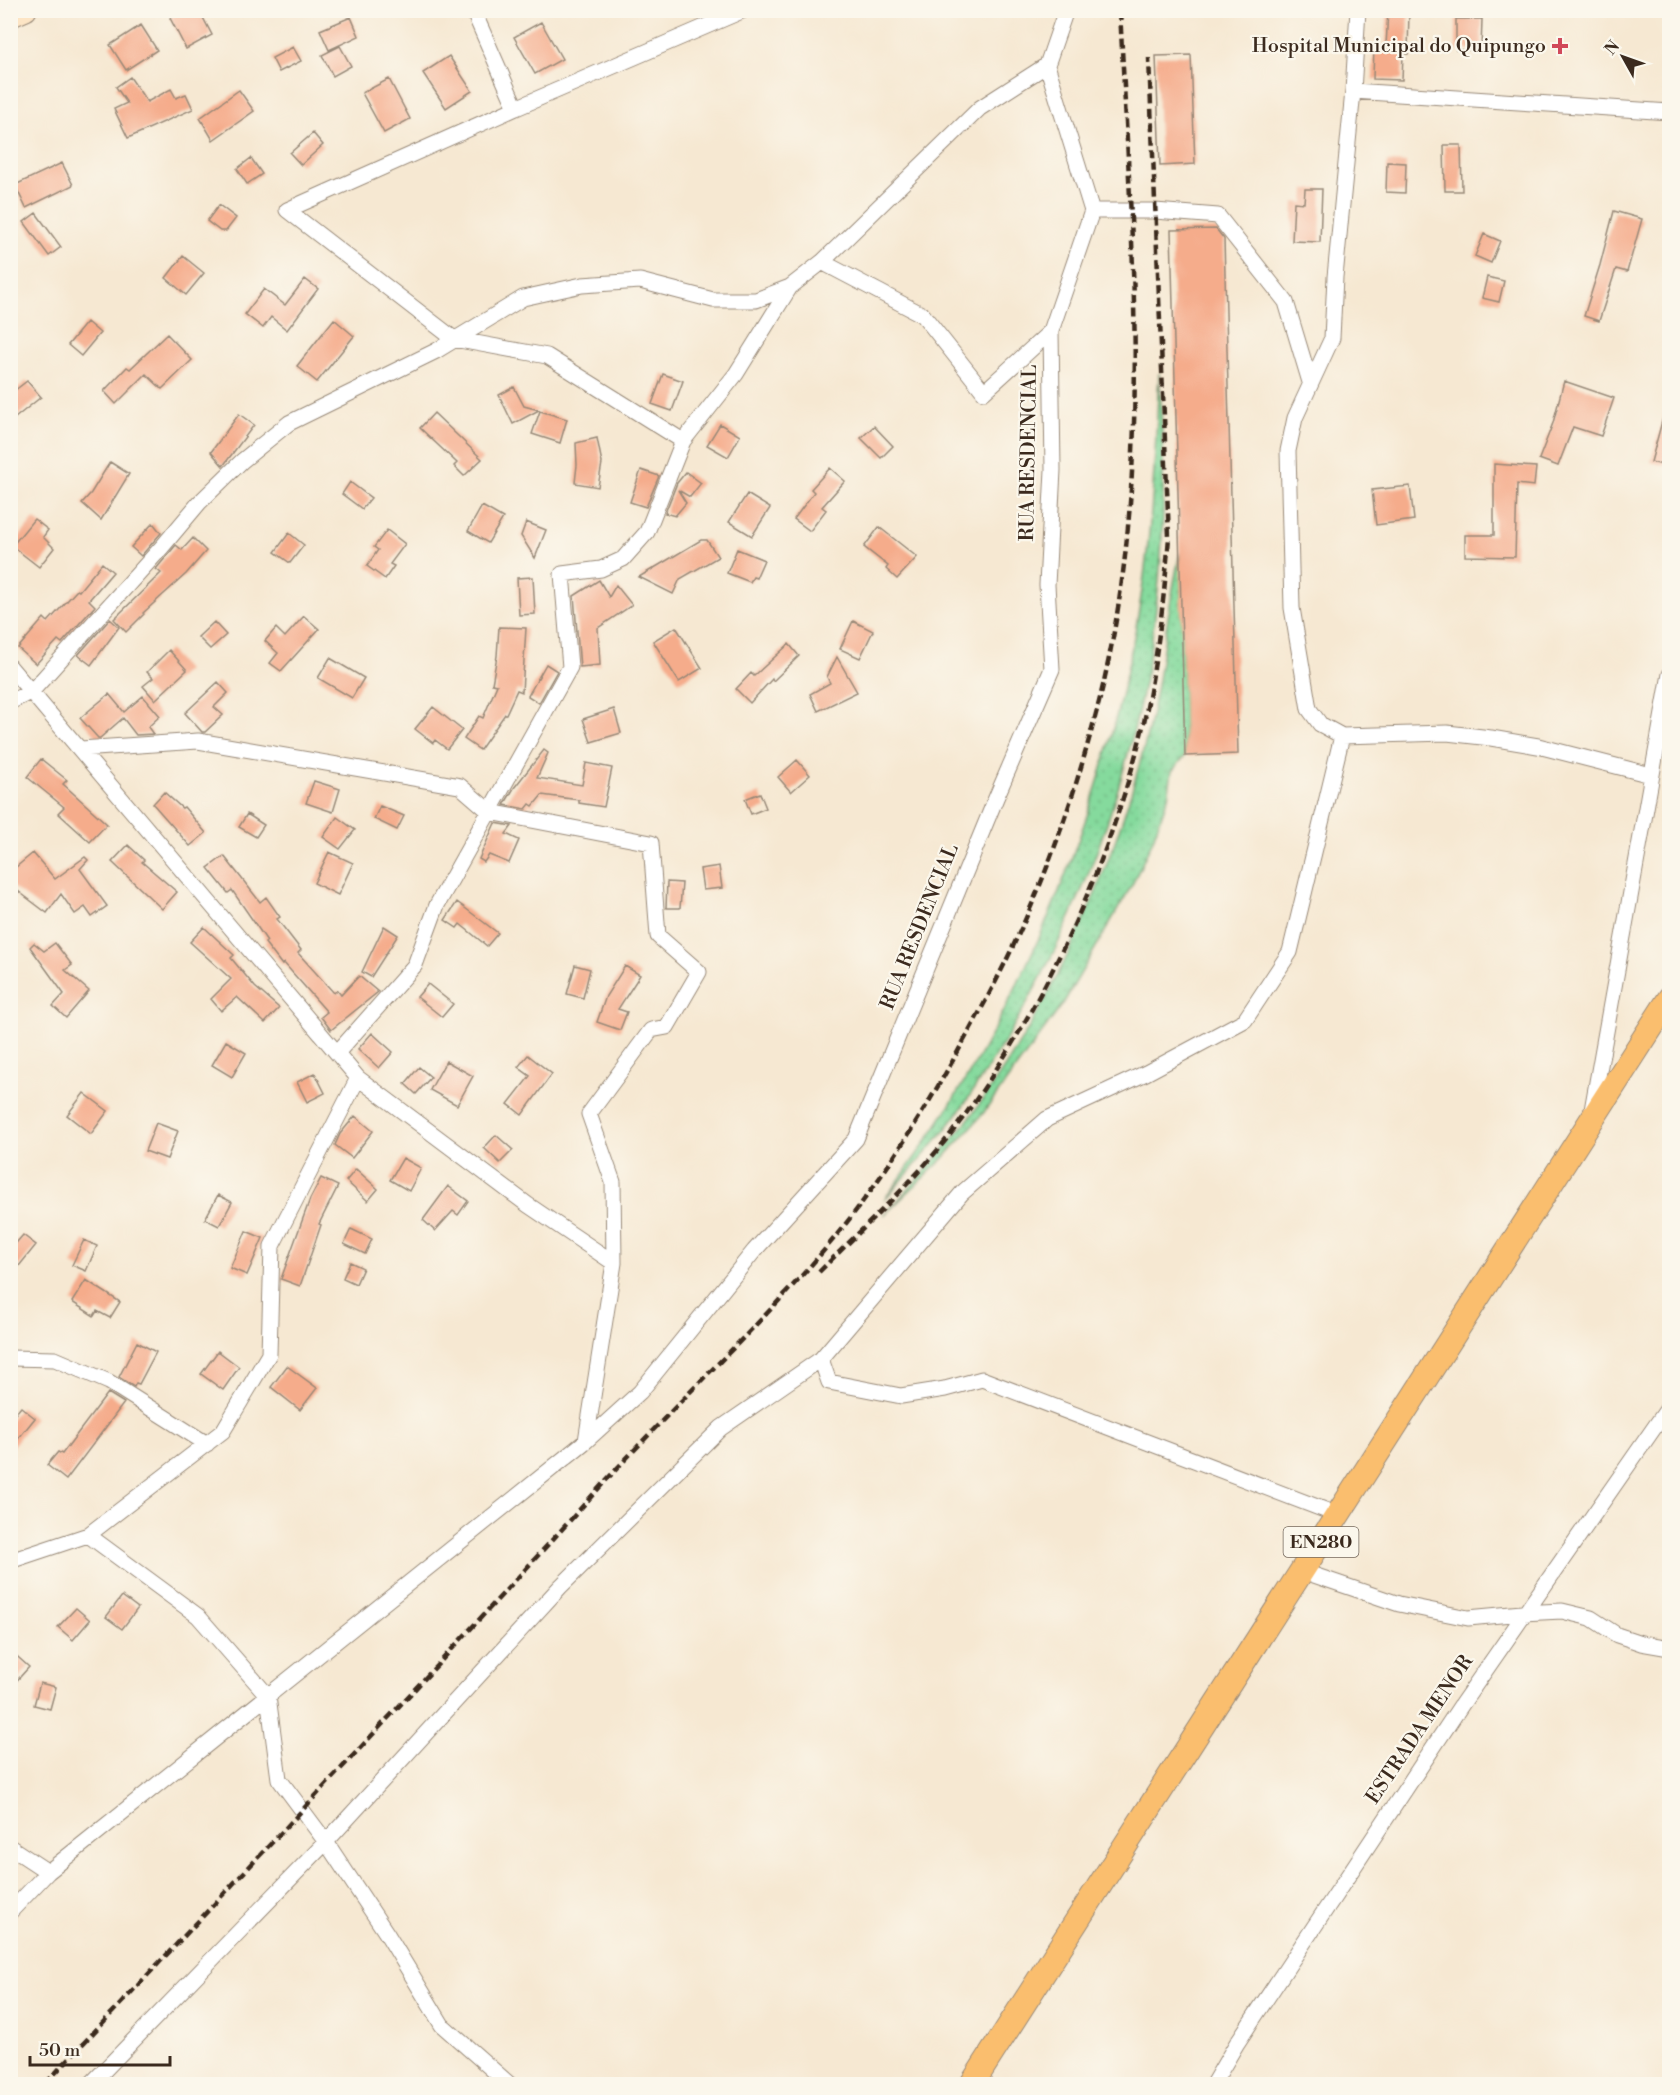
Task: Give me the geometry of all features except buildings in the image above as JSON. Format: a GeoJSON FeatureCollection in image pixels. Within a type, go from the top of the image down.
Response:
{"type":"FeatureCollection","features":[{"type":"Feature","properties":{"kind":"main road","name":"EN280"},"geometry":{"type":"LineString","coordinates":[[972,2085],[1590,1122],[1667,1009]]}},
{"type":"Feature","properties":{"kind":"street"},"geometry":{"type":"LineString","coordinates":[[10,17],[26,10]]}},
{"type":"Feature","properties":{"kind":"street"},"geometry":{"type":"LineString","coordinates":[[473,10],[516,108]]}},
{"type":"Feature","properties":{"kind":"street"},"geometry":{"type":"LineString","coordinates":[[683,441],[547,356],[454,339],[287,210],[744,10]]}},
{"type":"Feature","properties":{"kind":"street"},"geometry":{"type":"LineString","coordinates":[[822,262],[923,315],[984,392],[1052,331],[1092,211],[1047,65],[1066,10]]}},
{"type":"Feature","properties":{"kind":"street"},"geometry":{"type":"LineString","coordinates":[[1358,10],[1353,91],[1335,277],[1332,338],[1295,418],[1288,451],[1292,608],[1309,709],[1320,724],[1342,736],[1447,733],[1491,738],[1538,746],[1651,775]]}},
{"type":"Feature","properties":{"kind":"street"},"geometry":{"type":"LineString","coordinates":[[10,702],[32,691],[199,503],[242,461],[290,423],[436,351],[523,298],[582,285],[640,281],[713,300],[756,300],[790,287],[822,262],[980,108],[1047,65]]}},
{"type":"Feature","properties":{"kind":"street"},"geometry":{"type":"LineString","coordinates":[[1353,91],[1670,112]]}},
{"type":"Feature","properties":{"kind":"street"},"geometry":{"type":"LineString","coordinates":[[1092,211],[1155,211],[1218,216],[1286,302],[1310,382]]}},
{"type":"Feature","properties":{"kind":"street"},"geometry":{"type":"LineString","coordinates":[[337,1053],[415,966],[437,905],[570,667],[562,574],[601,569],[623,559],[647,532],[683,441],[736,374],[790,287]]}},
{"type":"Feature","properties":{"kind":"street","name":"RUA RESDENCIAL"},"geometry":{"type":"LineString","coordinates":[[10,1912],[48,1872],[586,1441],[640,1392],[754,1251],[856,1139],[987,819],[1052,669],[1047,585],[1053,470],[1052,331]]}},
{"type":"Feature","properties":{"kind":"street"},"geometry":{"type":"LineString","coordinates":[[10,667],[358,1078],[528,1205],[614,1263]]}},
{"type":"Feature","properties":{"kind":"street"},"geometry":{"type":"LineString","coordinates":[[1590,1122],[1670,674]]}},
{"type":"Feature","properties":{"kind":"street"},"geometry":{"type":"LineString","coordinates":[[91,2085],[326,1842],[560,1587],[721,1428],[821,1359],[962,1193],[1047,1119],[1146,1073],[1245,1020],[1290,952],[1342,736]]}},
{"type":"Feature","properties":{"kind":"street"},"geometry":{"type":"LineString","coordinates":[[81,749],[198,741],[460,786],[490,812],[651,843],[658,936],[699,972],[667,1027],[651,1030],[589,1114],[613,1182],[614,1263],[586,1441]]}},
{"type":"Feature","properties":{"kind":"street"},"geometry":{"type":"LineString","coordinates":[[10,1561],[88,1535],[223,1431],[269,1354],[272,1246],[358,1078]]}},
{"type":"Feature","properties":{"kind":"street"},"geometry":{"type":"LineString","coordinates":[[10,1358],[55,1359],[109,1382],[207,1444]]}},
{"type":"Feature","properties":{"kind":"street"},"geometry":{"type":"LineString","coordinates":[[821,1359],[829,1382],[901,1396],[945,1389],[982,1379],[1338,1515]]}},
{"type":"Feature","properties":{"kind":"street","name":"ESTRADA MENOR"},"geometry":{"type":"LineString","coordinates":[[1214,2085],[1237,2043],[1526,1612],[1670,1404]]}},
{"type":"Feature","properties":{"kind":"street"},"geometry":{"type":"LineString","coordinates":[[88,1535],[198,1616],[268,1696],[279,1779],[326,1842],[387,1934],[442,2025],[509,2085]]}},
{"type":"Feature","properties":{"kind":"street"},"geometry":{"type":"LineString","coordinates":[[1302,1571],[1399,1604],[1468,1618],[1562,1611],[1591,1618],[1617,1635],[1641,1643],[1670,1648]]}},
{"type":"Feature","properties":{"kind":"street"},"geometry":{"type":"LineString","coordinates":[[10,1847],[48,1872]]}},
{"type":"Feature","properties":{"kind":"green space"},"geometry":{"type":"Polygon","coordinates":[[[1159,373],[1163,513],[1159,582],[1150,650],[1137,718],[1119,785],[1097,851],[1071,915],[1041,977],[1007,1037],[959,1111],[884,1200],[928,1138],[969,1073],[1006,1007],[1039,938],[1094,795],[1115,722],[1144,579],[1156,442],[1159,373]]]}},
{"type":"Feature","properties":{"kind":"green space"},"geometry":{"type":"Polygon","coordinates":[[[1180,553],[1185,756],[1172,771],[1168,797],[1152,842],[1132,885],[1063,1004],[982,1115],[943,1159],[884,1215],[952,1139],[1002,1071],[1029,1027],[1077,935],[1116,838],[1146,740],[1180,553]]]}},
{"type":"Feature","properties":{"kind":"railway"},"geometry":{"type":"LineString","coordinates":[[45,2084],[839,1233],[874,1186],[922,1113],[996,981],[1044,875],[1084,757],[1100,698],[1117,613],[1128,528],[1135,356],[1120,10]]}},
{"type":"Feature","properties":{"kind":"railway"},"geometry":{"type":"LineString","coordinates":[[819,1272],[927,1163],[990,1080],[1019,1033],[1071,931],[1094,879],[1131,773],[1153,676],[1169,537],[1149,58]]}},
{"type":"Feature","properties":{"kind":"place","name":"Hospital Municipal do Quipungo"},"geometry":{"type":"Point","coordinates":[1560,46]}}]}
